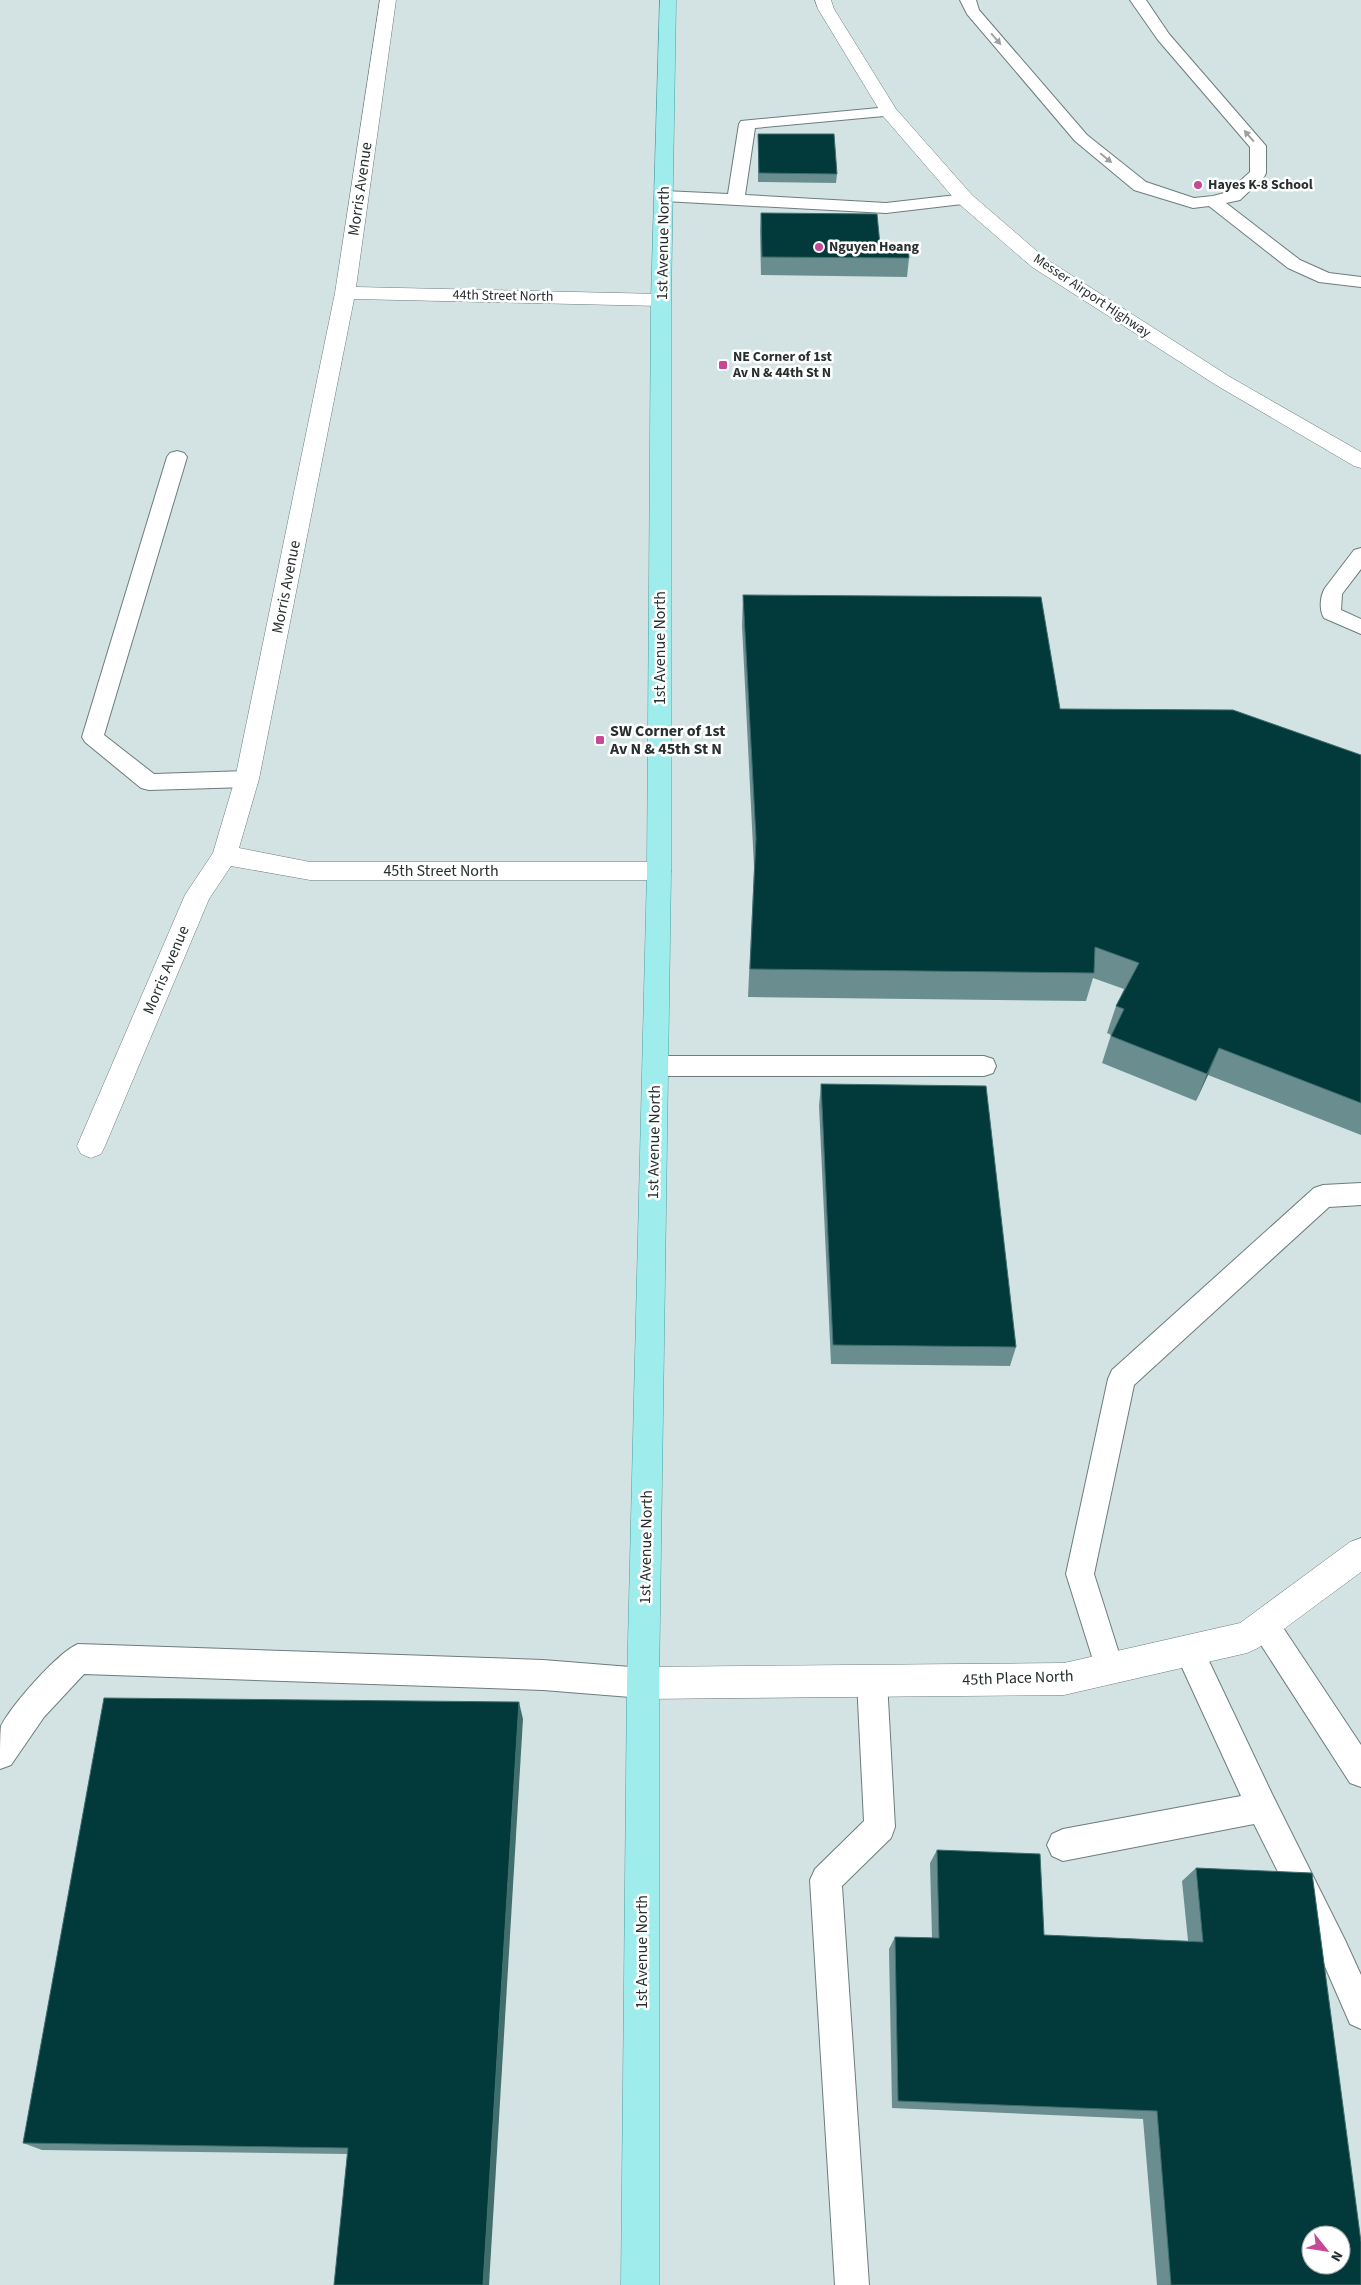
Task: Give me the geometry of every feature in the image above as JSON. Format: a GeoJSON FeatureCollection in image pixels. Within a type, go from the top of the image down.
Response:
{"type":"FeatureCollection","features":[{"type":"Feature","properties":{"kind":"main road","name":"1st Avenue North"},"geometry":{"type":"LineString","coordinates":[[640,2285],[644,1683],[659,871],[661,300],[668,0]]}},
{"type":"Feature","properties":{"kind":"street","name":"Morris Avenue"},"geometry":{"type":"LineString","coordinates":[[90,1146],[198,895],[225,855],[247,779],[345,292],[388,0]]}},
{"type":"Feature","properties":{"kind":"street","name":"Messer Airport Highway"},"geometry":{"type":"LineString","coordinates":[[823,0],[826,9],[889,112],[965,199],[1039,263],[1223,381],[1361,461]]}},
{"type":"Feature","properties":{"kind":"street","name":"44th Street North"},"geometry":{"type":"LineString","coordinates":[[345,292],[661,300]]}},
{"type":"Feature","properties":{"kind":"street","name":"45th Street North"},"geometry":{"type":"LineString","coordinates":[[225,855],[310,871],[659,871]]}},
{"type":"Feature","properties":{"kind":"street","name":"45th Place North"},"geometry":{"type":"LineString","coordinates":[[644,1683],[1064,1679],[1247,1637],[1361,1553]]}},
{"type":"Feature","properties":{"kind":"lane"},"geometry":{"type":"LineString","coordinates":[[968,0],[972,11],[1088,144],[1140,186],[1194,203],[1234,196],[1258,173],[1258,146],[1163,37],[1138,0]]}},
{"type":"Feature","properties":{"kind":"lane"},"geometry":{"type":"LineString","coordinates":[[736,200],[747,124],[889,112]]}},
{"type":"Feature","properties":{"kind":"lane"},"geometry":{"type":"LineString","coordinates":[[664,196],[886,208],[965,199]]}},
{"type":"Feature","properties":{"kind":"lane"},"geometry":{"type":"LineString","coordinates":[[1213,201],[1294,264],[1325,278],[1361,282]]}},
{"type":"Feature","properties":{"kind":"lane"},"geometry":{"type":"LineString","coordinates":[[177,457],[93,737],[149,782],[247,779]]}},
{"type":"Feature","properties":{"kind":"lane"},"geometry":{"type":"LineString","coordinates":[[1361,555],[1332,594],[1331,612],[1361,627]]}},
{"type":"Feature","properties":{"kind":"lane"},"geometry":{"type":"LineString","coordinates":[[655,1066],[984,1066]]}},
{"type":"Feature","properties":{"kind":"lane"},"geometry":{"type":"LineString","coordinates":[[1109,1669],[1080,1574],[1122,1379],[1323,1196],[1361,1194]]}},
{"type":"Feature","properties":{"kind":"lane"},"geometry":{"type":"LineString","coordinates":[[1264,1624],[1361,1772]]}},
{"type":"Feature","properties":{"kind":"lane"},"geometry":{"type":"LineString","coordinates":[[1189,1650],[1262,1807],[1334,1950],[1361,2013]]}},
{"type":"Feature","properties":{"kind":"lane"},"geometry":{"type":"LineString","coordinates":[[0,1754],[33,1706],[78,1659],[542,1675],[644,1683]]}},
{"type":"Feature","properties":{"kind":"lane"},"geometry":{"type":"LineString","coordinates":[[852,2285],[826,1880],[880,1827],[872,1681]]}},
{"type":"Feature","properties":{"kind":"lane"},"geometry":{"type":"LineString","coordinates":[[1063,1845],[1262,1807]]}},
{"type":"Feature","properties":{"kind":"building"},"geometry":{"type":"Polygon","coordinates":[[[758,134],[834,134],[837,174],[759,173],[758,134]]]}},
{"type":"Feature","properties":{"kind":"building"},"geometry":{"type":"Polygon","coordinates":[[[761,213],[877,214],[880,245],[908,245],[909,258],[762,257],[761,213]]]}},
{"type":"Feature","properties":{"kind":"building"},"geometry":{"type":"Polygon","coordinates":[[[743,595],[1041,597],[1060,709],[1233,710],[1361,755],[1361,1103],[1219,1048],[1207,1074],[1111,1036],[1124,1009],[1116,1006],[1139,963],[1095,947],[1094,973],[750,969],[756,838],[743,595]]]}},
{"type":"Feature","properties":{"kind":"building"},"geometry":{"type":"Polygon","coordinates":[[[821,1084],[986,1086],[1016,1347],[833,1345],[821,1084]]]}},
{"type":"Feature","properties":{"kind":"building"},"geometry":{"type":"Polygon","coordinates":[[[104,1698],[519,1702],[483,2285],[334,2285],[348,2148],[23,2143],[104,1698]]]}},
{"type":"Feature","properties":{"kind":"building"},"geometry":{"type":"Polygon","coordinates":[[[937,1850],[1040,1854],[1044,1935],[1203,1942],[1196,1868],[1312,1873],[1361,2242],[1361,2285],[1171,2285],[1157,2111],[898,2101],[895,1937],[939,1938],[937,1850]]]}},
{"type":"Feature","properties":{"kind":"place","name":"Hayes K-8 School"},"geometry":{"type":"Point","coordinates":[1198,185]}},
{"type":"Feature","properties":{"kind":"place","name":"Nguyen Hoang"},"geometry":{"type":"Point","coordinates":[819,247]}},
{"type":"Feature","properties":{"kind":"place","name":"NE Corner of 1st Av N & 44th St N"},"geometry":{"type":"Point","coordinates":[723,365]}},
{"type":"Feature","properties":{"kind":"place","name":"SW Corner of 1st Av N & 45th St N"},"geometry":{"type":"Point","coordinates":[600,740]}}]}
